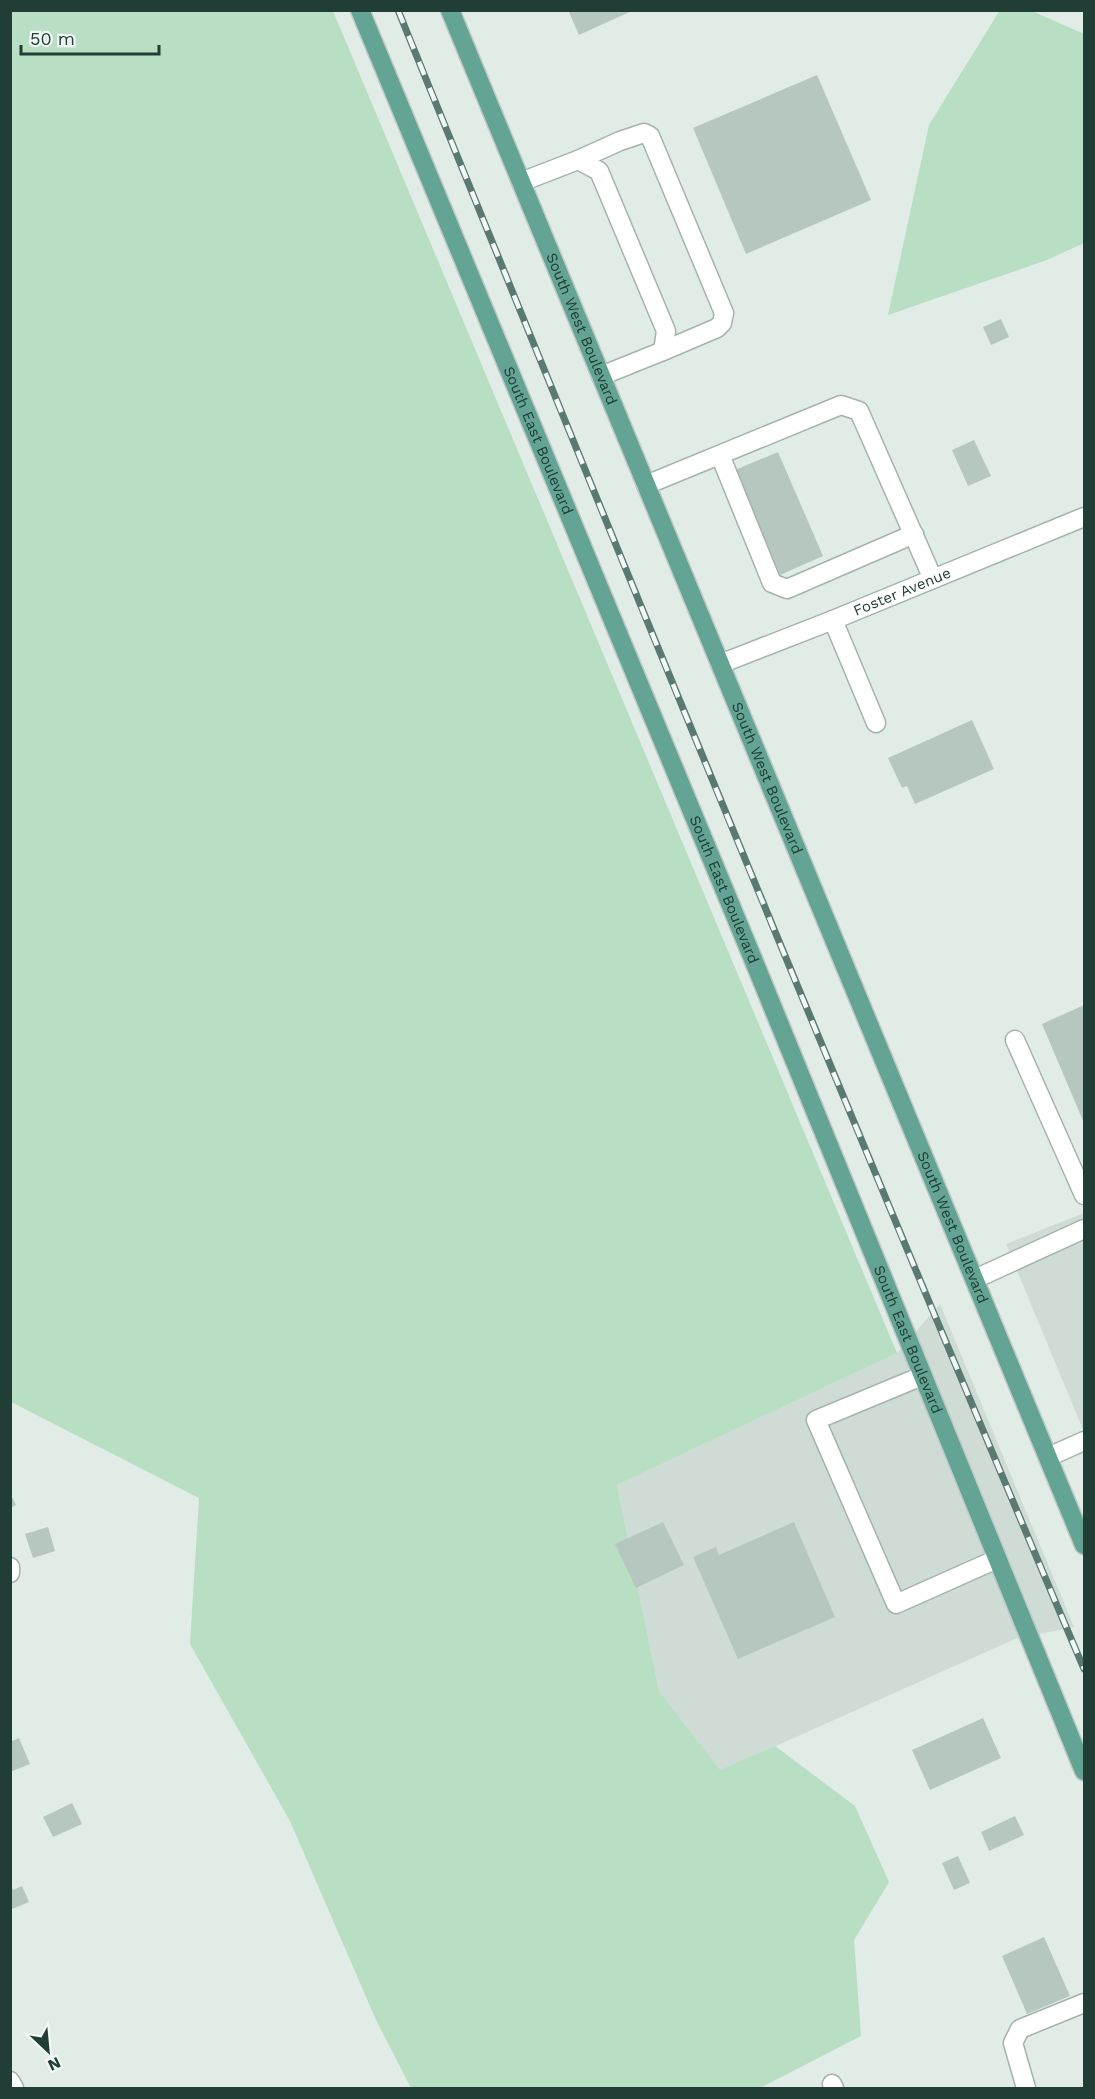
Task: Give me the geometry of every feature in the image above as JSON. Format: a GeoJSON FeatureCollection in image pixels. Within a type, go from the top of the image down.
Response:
{"type":"FeatureCollection","features":[{"type":"Feature","properties":{"kind":"main road","name":"South East Boulevard"},"geometry":{"type":"LineString","coordinates":[[360,10],[753,959],[1084,1771]]}},
{"type":"Feature","properties":{"kind":"main road","name":"South West Boulevard"},"geometry":{"type":"LineString","coordinates":[[450,10],[1084,1545]]}},
{"type":"Feature","properties":{"kind":"street"},"geometry":{"type":"LineString","coordinates":[[521,182],[644,133],[653,141],[724,317],[723,323],[717,328],[601,376]]}},
{"type":"Feature","properties":{"kind":"street"},"geometry":{"type":"LineString","coordinates":[[578,160],[598,171],[666,331],[663,351]]}},
{"type":"Feature","properties":{"kind":"street"},"geometry":{"type":"LineString","coordinates":[[646,485],[840,405],[859,411],[933,579]]}},
{"type":"Feature","properties":{"kind":"street"},"geometry":{"type":"LineString","coordinates":[[720,454],[772,583],[787,589],[914,534]]}},
{"type":"Feature","properties":{"kind":"street","name":"Foster Avenue"},"geometry":{"type":"LineString","coordinates":[[720,664],[1084,517]]}},
{"type":"Feature","properties":{"kind":"street"},"geometry":{"type":"LineString","coordinates":[[833,620],[876,723]]}},
{"type":"Feature","properties":{"kind":"street"},"geometry":{"type":"LineString","coordinates":[[1015,1040],[1084,1196]]}},
{"type":"Feature","properties":{"kind":"street"},"geometry":{"type":"LineString","coordinates":[[975,1279],[1084,1233]]}},
{"type":"Feature","properties":{"kind":"street"},"geometry":{"type":"LineString","coordinates":[[922,1376],[816,1420],[896,1604],[998,1560]]}},
{"type":"Feature","properties":{"kind":"street"},"geometry":{"type":"LineString","coordinates":[[1048,1457],[1084,1441]]}},
{"type":"Feature","properties":{"kind":"street"},"geometry":{"type":"LineString","coordinates":[[10,1567],[10,1573]]}},
{"type":"Feature","properties":{"kind":"street"},"geometry":{"type":"LineString","coordinates":[[1026,2088],[1013,2043],[1020,2029],[1084,2003]]}},
{"type":"Feature","properties":{"kind":"street"},"geometry":{"type":"LineString","coordinates":[[10,2081],[14,2088]]}},
{"type":"Feature","properties":{"kind":"shaded area"},"geometry":{"type":"Polygon","coordinates":[[[1084,1213],[1084,1432],[1006,1244],[1084,1213]]]}},
{"type":"Feature","properties":{"kind":"shaded area"},"geometry":{"type":"Polygon","coordinates":[[[940,1304],[1074,1627],[1015,1639],[720,1771],[659,1691],[617,1485],[897,1353],[940,1304]]]}},
{"type":"Feature","properties":{"kind":"green space"},"geometry":{"type":"Polygon","coordinates":[[[1000,10],[1032,11],[1084,34],[1084,243],[1047,260],[888,315],[929,125],[1000,10]]]}},
{"type":"Feature","properties":{"kind":"green space"},"geometry":{"type":"Polygon","coordinates":[[[10,11],[333,11],[897,1353],[617,1485],[659,1691],[720,1770],[775,1746],[855,1806],[889,1882],[854,1940],[861,2036],[760,2088],[411,2088],[376,2020],[290,1821],[190,1644],[199,1498],[11,1402],[10,11]]]}},
{"type":"Feature","properties":{"kind":"building"},"geometry":{"type":"Polygon","coordinates":[[[568,10],[634,10],[579,35],[568,10]]]}},
{"type":"Feature","properties":{"kind":"building"},"geometry":{"type":"Polygon","coordinates":[[[817,75],[871,200],[746,254],[693,128],[817,75]]]}},
{"type":"Feature","properties":{"kind":"building"},"geometry":{"type":"Polygon","coordinates":[[[1001,319],[1009,337],[991,345],[983,327],[1001,319]]]}},
{"type":"Feature","properties":{"kind":"building"},"geometry":{"type":"Polygon","coordinates":[[[974,440],[991,476],[968,486],[952,450],[974,440]]]}},
{"type":"Feature","properties":{"kind":"building"},"geometry":{"type":"Polygon","coordinates":[[[778,452],[823,556],[780,575],[735,470],[778,452]]]}},
{"type":"Feature","properties":{"kind":"building"},"geometry":{"type":"Polygon","coordinates":[[[972,720],[994,769],[915,804],[907,786],[902,788],[888,758],[972,720]]]}},
{"type":"Feature","properties":{"kind":"building"},"geometry":{"type":"Polygon","coordinates":[[[1084,1005],[1084,1123],[1042,1024],[1084,1005]]]}},
{"type":"Feature","properties":{"kind":"building"},"geometry":{"type":"Polygon","coordinates":[[[10,1493],[16,1505],[10,1508],[10,1493]]]}},
{"type":"Feature","properties":{"kind":"building"},"geometry":{"type":"Polygon","coordinates":[[[663,1522],[684,1565],[636,1588],[615,1544],[663,1522]]]}},
{"type":"Feature","properties":{"kind":"building"},"geometry":{"type":"Polygon","coordinates":[[[794,1522],[835,1617],[738,1659],[693,1557],[716,1547],[719,1555],[794,1522]]]}},
{"type":"Feature","properties":{"kind":"building"},"geometry":{"type":"Polygon","coordinates":[[[48,1527],[55,1551],[33,1558],[25,1534],[48,1527]]]}},
{"type":"Feature","properties":{"kind":"building"},"geometry":{"type":"Polygon","coordinates":[[[983,1718],[1001,1758],[930,1790],[912,1750],[983,1718]]]}},
{"type":"Feature","properties":{"kind":"building"},"geometry":{"type":"Polygon","coordinates":[[[19,1738],[30,1764],[10,1772],[10,1742],[19,1738]]]}},
{"type":"Feature","properties":{"kind":"building"},"geometry":{"type":"Polygon","coordinates":[[[72,1803],[82,1824],[53,1837],[43,1817],[72,1803]]]}},
{"type":"Feature","properties":{"kind":"building"},"geometry":{"type":"Polygon","coordinates":[[[1015,1816],[1024,1835],[989,1851],[981,1832],[1015,1816]]]}},
{"type":"Feature","properties":{"kind":"building"},"geometry":{"type":"Polygon","coordinates":[[[958,1856],[970,1883],[954,1890],[942,1863],[958,1856]]]}},
{"type":"Feature","properties":{"kind":"building"},"geometry":{"type":"Polygon","coordinates":[[[10,1884],[13,1890],[22,1886],[29,1902],[10,1910],[10,1884]]]}},
{"type":"Feature","properties":{"kind":"building"},"geometry":{"type":"Polygon","coordinates":[[[1044,1937],[1070,1996],[1027,2014],[1002,1956],[1044,1937]]]}},
{"type":"Feature","properties":{"kind":"railway"},"geometry":{"type":"LineString","coordinates":[[398,10],[738,841],[1084,1669]]}}]}
